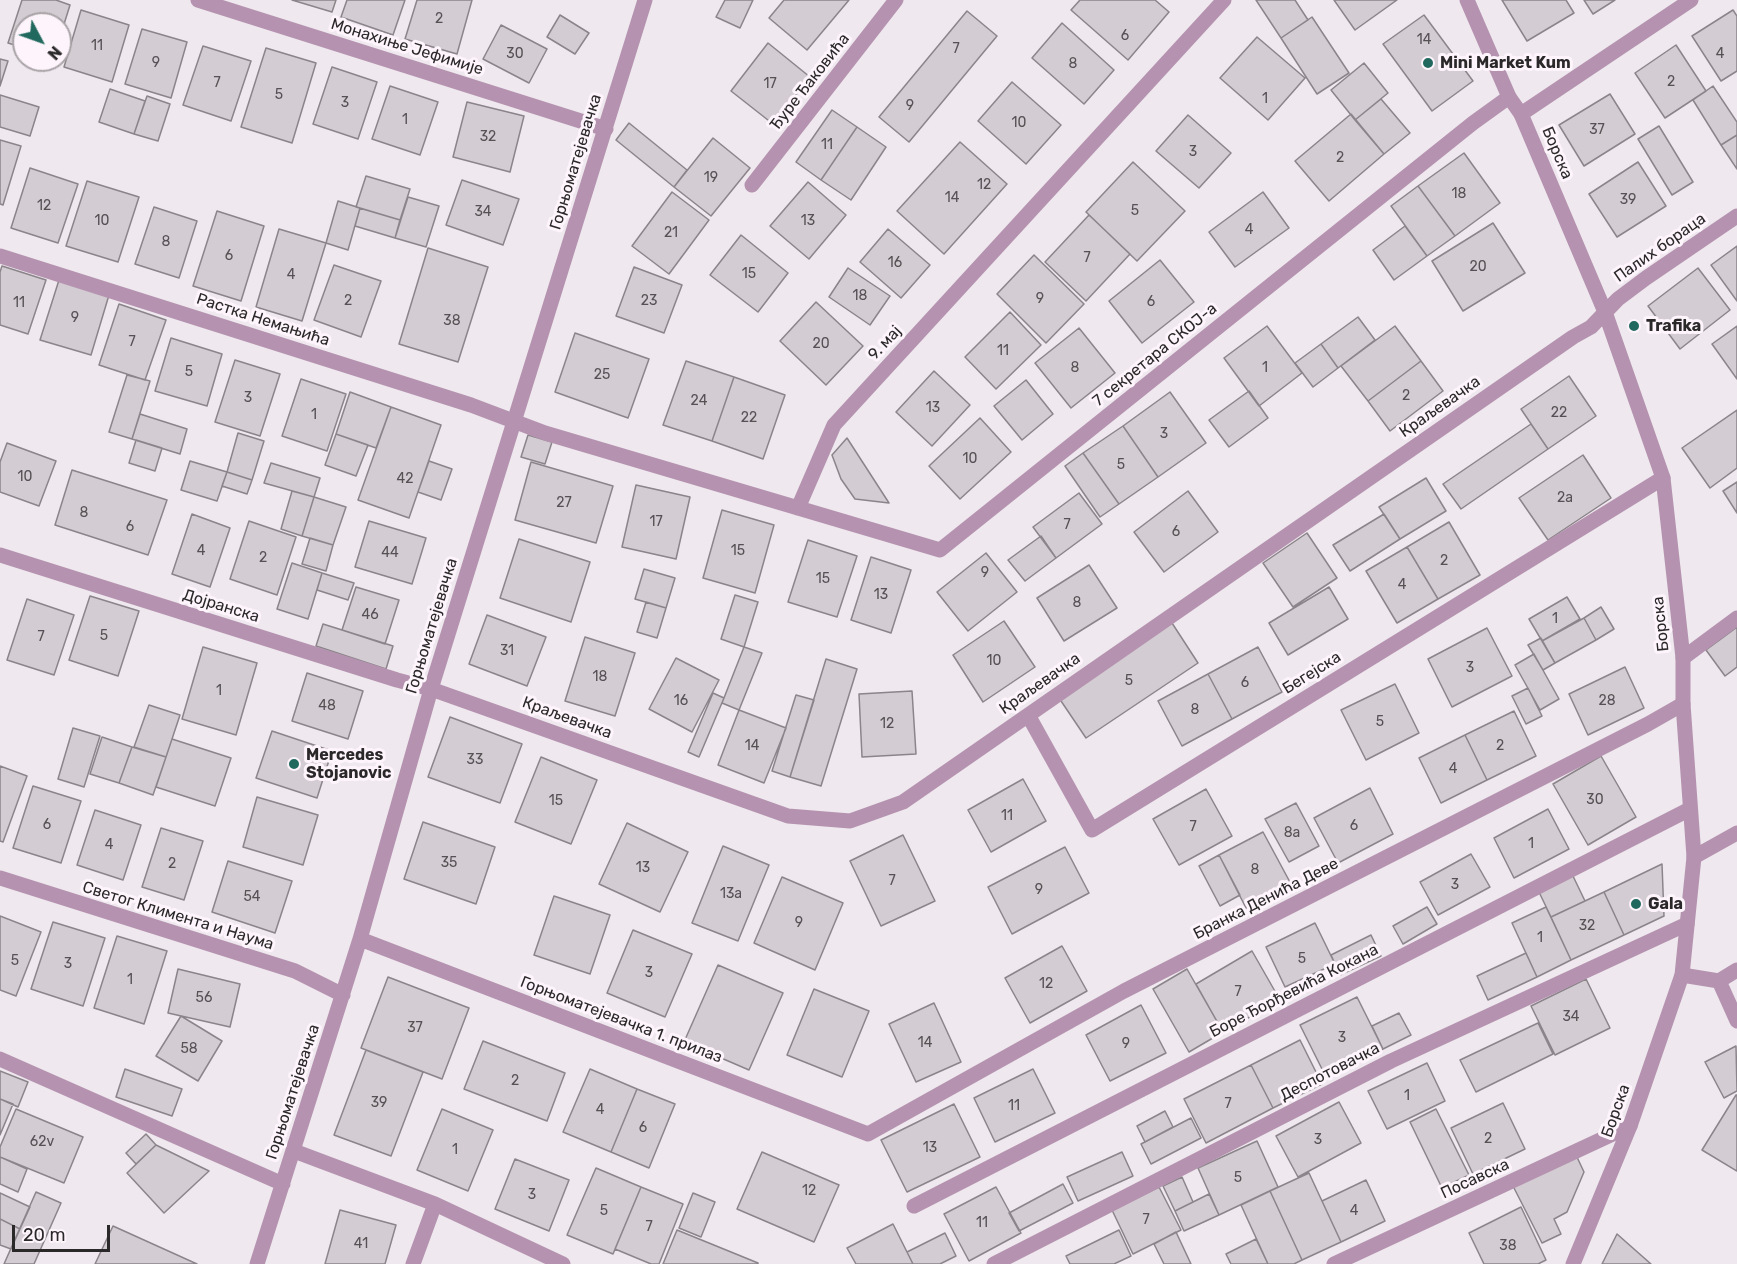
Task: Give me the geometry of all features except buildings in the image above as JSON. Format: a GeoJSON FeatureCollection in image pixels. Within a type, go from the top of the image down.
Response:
{"type":"FeatureCollection","features":[{"type":"Feature","properties":{"kind":"street","name":"Монахиње Јефимије"},"geometry":{"type":"LineString","coordinates":[[198,0],[606,129]]}},
{"type":"Feature","properties":{"kind":"street","name":"Горњоматејевачка"},"geometry":{"type":"LineString","coordinates":[[257,1264],[343,995],[431,689],[645,0]]}},
{"type":"Feature","properties":{"kind":"street","name":"Ђуре Ђаковића"},"geometry":{"type":"LineString","coordinates":[[752,185],[896,0]]}},
{"type":"Feature","properties":{"kind":"street","name":"9. мај"},"geometry":{"type":"LineString","coordinates":[[798,508],[834,425],[1224,0]]}},
{"type":"Feature","properties":{"kind":"street","name":"Борска"},"geometry":{"type":"LineString","coordinates":[[1467,0],[1509,97],[1521,114],[1605,312],[1663,478],[1683,658],[1683,704],[1694,857],[1682,975],[1630,1126],[1573,1264]]}},
{"type":"Feature","properties":{"kind":"street"},"geometry":{"type":"LineString","coordinates":[[1521,114],[1691,0]]}},
{"type":"Feature","properties":{"kind":"street","name":"7 секретара СКОЈ-а"},"geometry":{"type":"LineString","coordinates":[[798,508],[940,550],[1454,138],[1509,97]]}},
{"type":"Feature","properties":{"kind":"street","name":"Палих бораца"},"geometry":{"type":"LineString","coordinates":[[1605,312],[1646,278],[1737,216]]}},
{"type":"Feature","properties":{"kind":"street","name":"Растка Немањића"},"geometry":{"type":"LineString","coordinates":[[0,255],[471,405],[514,421]]}},
{"type":"Feature","properties":{"kind":"street","name":"Краљевачка"},"geometry":{"type":"LineString","coordinates":[[431,689],[788,816],[850,821],[903,802],[1573,337],[1591,327],[1605,312]]}},
{"type":"Feature","properties":{"kind":"street"},"geometry":{"type":"LineString","coordinates":[[514,421],[545,433],[798,508]]}},
{"type":"Feature","properties":{"kind":"street","name":"Бегејска"},"geometry":{"type":"LineString","coordinates":[[1028,715],[1092,830],[1663,478]]}},
{"type":"Feature","properties":{"kind":"street","name":"Дојранска"},"geometry":{"type":"LineString","coordinates":[[0,555],[431,689]]}},
{"type":"Feature","properties":{"kind":"street"},"geometry":{"type":"LineString","coordinates":[[1683,658],[1737,618]]}},
{"type":"Feature","properties":{"kind":"street","name":"Бранка Денића Деве"},"geometry":{"type":"LineString","coordinates":[[868,1134],[1124,991],[1648,724],[1683,704]]}},
{"type":"Feature","properties":{"kind":"street","name":"Боре Ђорђевића Кокана"},"geometry":{"type":"LineString","coordinates":[[914,1206],[1690,809]]}},
{"type":"Feature","properties":{"kind":"street"},"geometry":{"type":"LineString","coordinates":[[1694,857],[1737,833]]}},
{"type":"Feature","properties":{"kind":"street","name":"Светог Климента и Наума"},"geometry":{"type":"LineString","coordinates":[[0,878],[295,971],[343,995]]}},
{"type":"Feature","properties":{"kind":"street","name":"Деспотовачка"},"geometry":{"type":"LineString","coordinates":[[994,1264],[1391,1061],[1687,924]]}},
{"type":"Feature","properties":{"kind":"street","name":"Горњоматејевачка 1. прилаз"},"geometry":{"type":"LineString","coordinates":[[360,939],[868,1134]]}},
{"type":"Feature","properties":{"kind":"street"},"geometry":{"type":"LineString","coordinates":[[1682,975],[1719,981],[1737,970]]}},
{"type":"Feature","properties":{"kind":"street"},"geometry":{"type":"LineString","coordinates":[[1719,981],[1737,1021]]}},
{"type":"Feature","properties":{"kind":"street"},"geometry":{"type":"LineString","coordinates":[[0,1059],[283,1184]]}},
{"type":"Feature","properties":{"kind":"street","name":"Посавска"},"geometry":{"type":"LineString","coordinates":[[1334,1264],[1630,1126]]}},
{"type":"Feature","properties":{"kind":"street"},"geometry":{"type":"LineString","coordinates":[[294,1151],[435,1204],[563,1264]]}},
{"type":"Feature","properties":{"kind":"street"},"geometry":{"type":"LineString","coordinates":[[413,1264],[435,1204]]}},
{"type":"Feature","properties":{"kind":"place","name":"Mini Market Kum"},"geometry":{"type":"Point","coordinates":[1428,63]}},
{"type":"Feature","properties":{"kind":"place","name":"Trafika"},"geometry":{"type":"Point","coordinates":[1634,326]}},
{"type":"Feature","properties":{"kind":"place","name":"Mercedes Stojanovic"},"geometry":{"type":"Point","coordinates":[294,764]}},
{"type":"Feature","properties":{"kind":"place","name":"Gala"},"geometry":{"type":"Point","coordinates":[1636,904]}}]}
